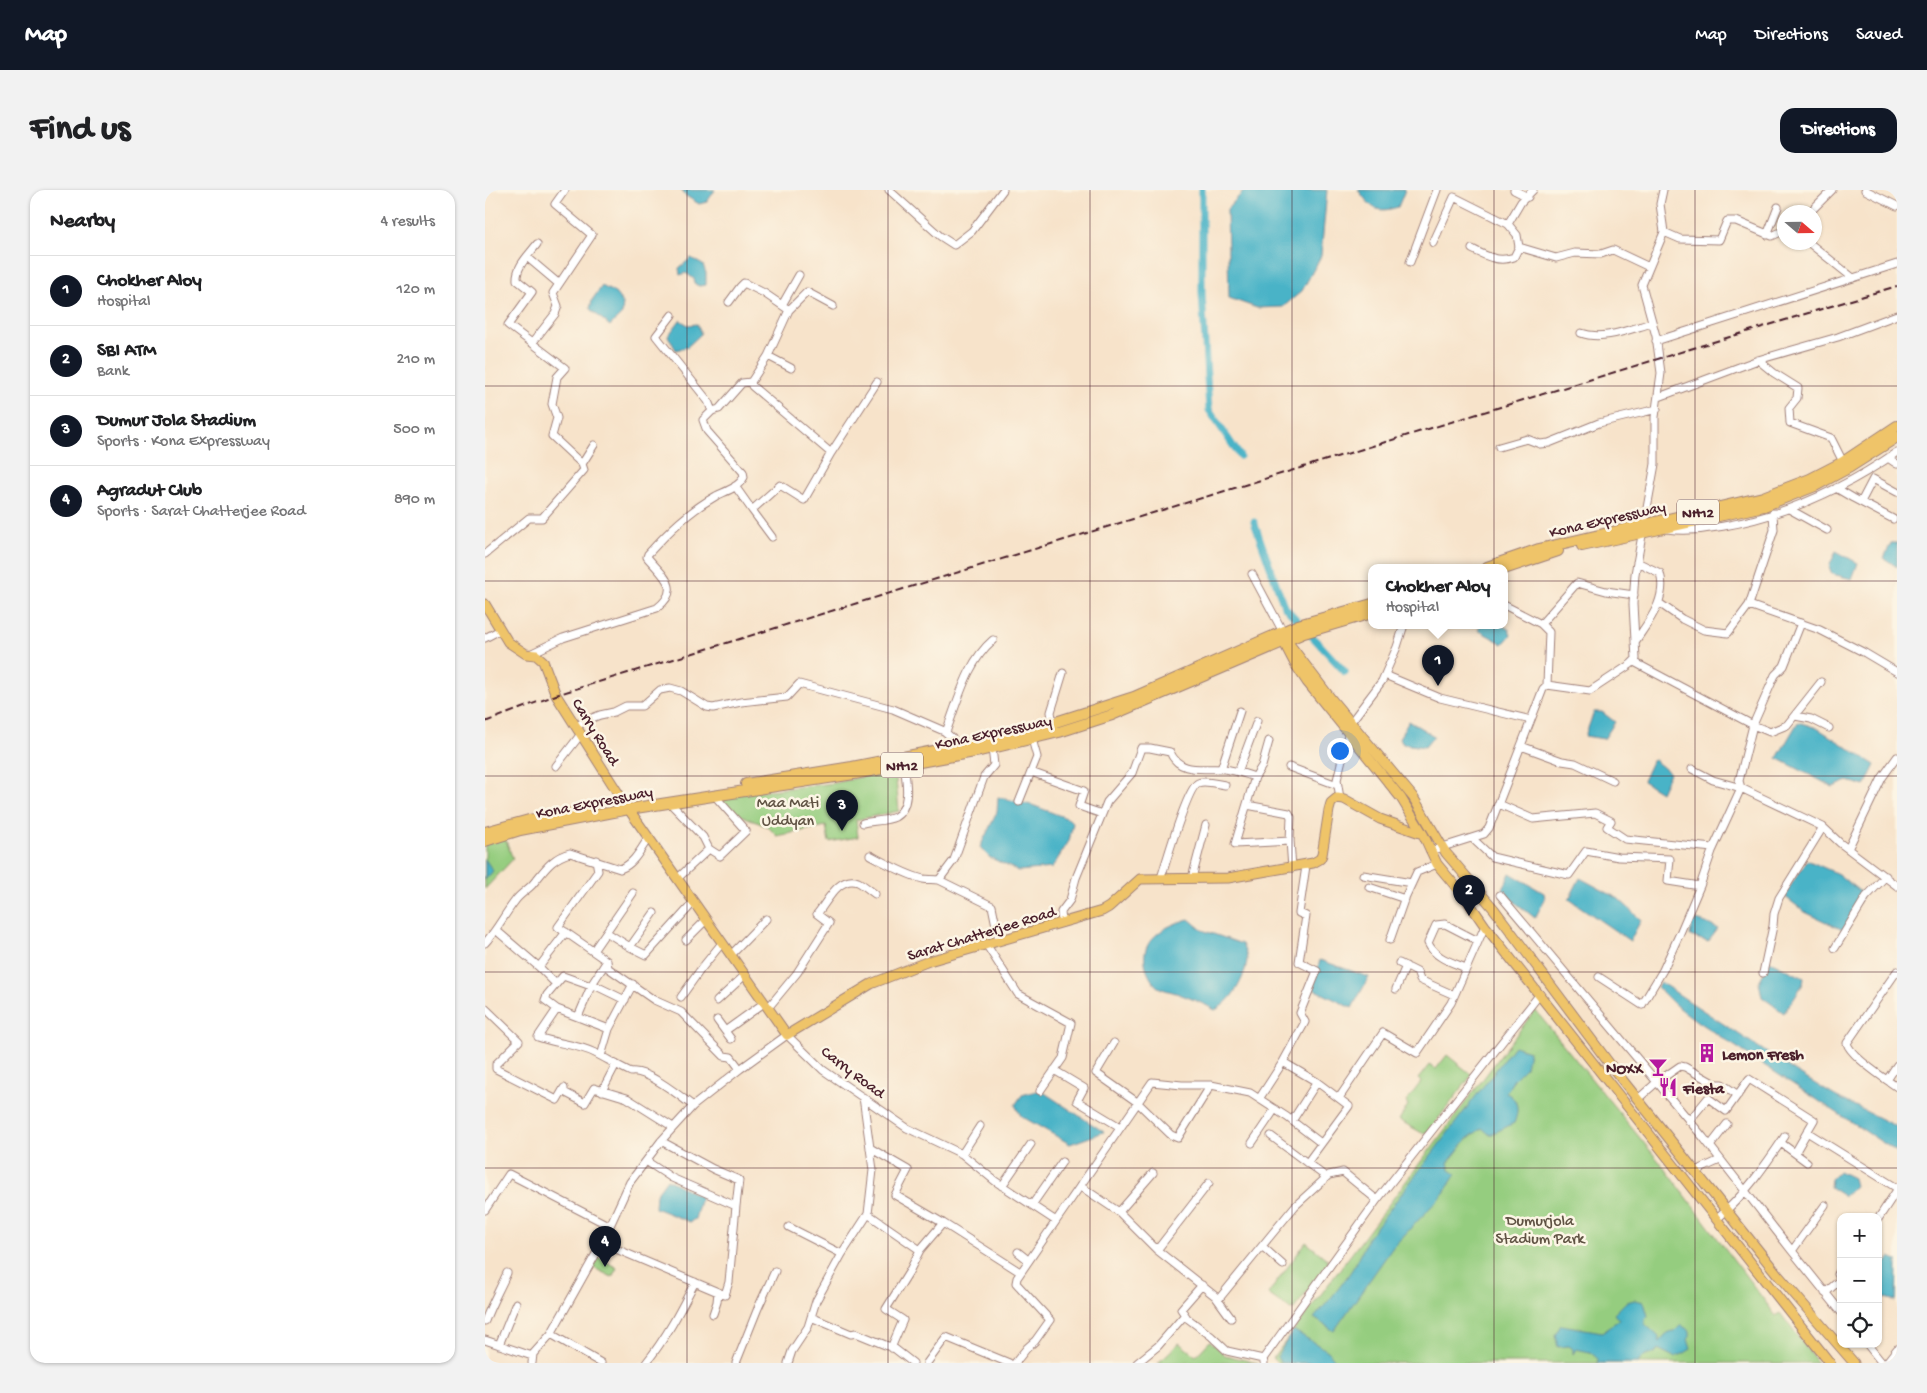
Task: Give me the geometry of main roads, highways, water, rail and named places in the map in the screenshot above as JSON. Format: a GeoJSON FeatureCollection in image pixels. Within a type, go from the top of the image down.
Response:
{"type":"FeatureCollection","features":[{"type":"Feature","properties":{"kind":"highway","name":"Kona Expressway"},"geometry":{"type":"LineString","coordinates":[[1508,568],[1556,552],[1763,497],[1810,479],[1843,462],[1897,426]]}},
{"type":"Feature","properties":{"kind":"highway","name":"Kona Expressway"},"geometry":{"type":"LineString","coordinates":[[1496,564],[1539,549],[1643,529],[1663,528],[1764,506],[1815,486],[1850,467],[1897,437]]}},
{"type":"Feature","properties":{"kind":"highway","name":"Kona Expressway"},"geometry":{"type":"LineString","coordinates":[[1320,624],[1368,606]]}},
{"type":"Feature","properties":{"kind":"highway","name":"Kona Expressway"},"geometry":{"type":"LineString","coordinates":[[485,841],[520,830],[627,807],[852,767],[1015,735],[1134,697],[1282,635],[1320,624],[1368,614]]}},
{"type":"Feature","properties":{"kind":"highway","name":"Kona Expressway"},"geometry":{"type":"LineString","coordinates":[[485,832],[529,820],[774,787],[904,765],[1032,739],[1112,715],[1282,635]]}},
{"type":"Feature","properties":{"kind":"main road","name":"Carry Road"},"geometry":{"type":"LineString","coordinates":[[485,604],[508,642],[515,648],[536,655],[543,661],[556,695],[627,807],[787,1035]]}},
{"type":"Feature","properties":{"kind":"main road"},"geometry":{"type":"LineString","coordinates":[[1282,635],[1413,797],[1443,847],[1494,909],[1578,1022],[1778,1275],[1854,1363]]}},
{"type":"Feature","properties":{"kind":"main road"},"geometry":{"type":"LineString","coordinates":[[1282,635],[1307,682],[1401,798],[1423,834],[1437,864],[1830,1363]]}},
{"type":"Feature","properties":{"kind":"main road","name":"Sarat Chatterjee Road"},"geometry":{"type":"LineString","coordinates":[[787,1035],[871,984],[929,961],[1062,923],[1109,907],[1139,879],[1228,878],[1306,866],[1320,859],[1329,810],[1334,800],[1340,798],[1380,819],[1423,834]]}},
{"type":"Feature","properties":{"kind":"water"},"geometry":{"type":"Polygon","coordinates":[[[681,190],[715,190],[707,202],[699,204],[686,196],[681,190]]]}},
{"type":"Feature","properties":{"kind":"water"},"geometry":{"type":"Polygon","coordinates":[[[1245,190],[1327,190],[1321,256],[1302,291],[1283,307],[1257,308],[1229,298],[1227,209],[1245,190]]]}},
{"type":"Feature","properties":{"kind":"water"},"geometry":{"type":"Polygon","coordinates":[[[1358,190],[1405,190],[1398,207],[1384,210],[1371,205],[1358,190]]]}},
{"type":"Feature","properties":{"kind":"water"},"geometry":{"type":"Polygon","coordinates":[[[691,258],[703,265],[706,273],[706,285],[699,286],[695,284],[694,279],[686,273],[680,275],[679,268],[691,258]]]}},
{"type":"Feature","properties":{"kind":"water"},"geometry":{"type":"Polygon","coordinates":[[[602,286],[615,293],[623,303],[622,314],[610,326],[590,309],[592,300],[602,286]]]}},
{"type":"Feature","properties":{"kind":"water"},"geometry":{"type":"Polygon","coordinates":[[[680,320],[688,325],[697,324],[701,334],[687,347],[676,350],[668,336],[680,320]]]}},
{"type":"Feature","properties":{"kind":"water"},"geometry":{"type":"Polygon","coordinates":[[[1891,543],[1897,543],[1897,567],[1884,558],[1891,543]]]}},
{"type":"Feature","properties":{"kind":"water"},"geometry":{"type":"Polygon","coordinates":[[[1836,551],[1858,563],[1852,579],[1832,574],[1829,567],[1836,551]]]}},
{"type":"Feature","properties":{"kind":"water"},"geometry":{"type":"Polygon","coordinates":[[[1508,629],[1511,635],[1503,644],[1478,630],[1508,629]]]}},
{"type":"Feature","properties":{"kind":"water"},"geometry":{"type":"Polygon","coordinates":[[[1594,712],[1602,712],[1615,722],[1604,739],[1585,736],[1594,712]]]}},
{"type":"Feature","properties":{"kind":"water"},"geometry":{"type":"Polygon","coordinates":[[[1409,721],[1434,736],[1425,747],[1403,744],[1399,738],[1409,721]]]}},
{"type":"Feature","properties":{"kind":"water"},"geometry":{"type":"Polygon","coordinates":[[[1798,722],[1817,728],[1875,765],[1865,786],[1848,781],[1833,787],[1777,758],[1798,722]]]}},
{"type":"Feature","properties":{"kind":"water"},"geometry":{"type":"Polygon","coordinates":[[[1653,759],[1670,773],[1661,792],[1643,781],[1653,759]]]}},
{"type":"Feature","properties":{"kind":"water"},"geometry":{"type":"Polygon","coordinates":[[[998,797],[1032,805],[1069,819],[1073,823],[1069,841],[1052,868],[1018,871],[989,857],[980,847],[997,812],[998,797]]]}},
{"type":"Feature","properties":{"kind":"water"},"geometry":{"type":"Polygon","coordinates":[[[485,859],[493,871],[485,880],[485,859]]]}},
{"type":"Feature","properties":{"kind":"water"},"geometry":{"type":"Polygon","coordinates":[[[1807,860],[1838,874],[1863,894],[1843,930],[1805,912],[1784,896],[1807,860]]]}},
{"type":"Feature","properties":{"kind":"water"},"geometry":{"type":"Polygon","coordinates":[[[1510,873],[1544,893],[1545,899],[1535,918],[1502,892],[1510,873]]]}},
{"type":"Feature","properties":{"kind":"water"},"geometry":{"type":"Polygon","coordinates":[[[1580,878],[1619,899],[1641,920],[1630,941],[1569,899],[1580,878]]]}},
{"type":"Feature","properties":{"kind":"water"},"geometry":{"type":"Polygon","coordinates":[[[1189,919],[1202,930],[1242,944],[1246,954],[1246,967],[1237,989],[1227,1001],[1215,1010],[1156,986],[1147,969],[1145,957],[1146,949],[1150,942],[1156,935],[1171,925],[1189,919]]]}},
{"type":"Feature","properties":{"kind":"water"},"geometry":{"type":"Polygon","coordinates":[[[1693,919],[1718,929],[1708,942],[1690,936],[1693,919]]]}},
{"type":"Feature","properties":{"kind":"water"},"geometry":{"type":"Polygon","coordinates":[[[1320,960],[1369,977],[1352,1008],[1313,989],[1320,960]]]}},
{"type":"Feature","properties":{"kind":"water"},"geometry":{"type":"Polygon","coordinates":[[[1770,961],[1804,978],[1803,984],[1784,1013],[1762,997],[1759,982],[1770,961]]]}},
{"type":"Feature","properties":{"kind":"water"},"geometry":{"type":"Polygon","coordinates":[[[1660,982],[1835,1096],[1897,1127],[1897,1152],[1698,1022],[1674,1004],[1657,987],[1660,982]]]}},
{"type":"Feature","properties":{"kind":"water"},"geometry":{"type":"Polygon","coordinates":[[[1514,1046],[1529,1051],[1526,1067],[1514,1079],[1506,1093],[1516,1102],[1517,1114],[1514,1123],[1490,1135],[1482,1128],[1467,1139],[1448,1163],[1450,1170],[1456,1174],[1444,1193],[1393,1247],[1334,1331],[1314,1318],[1351,1271],[1367,1239],[1514,1046]]]}},
{"type":"Feature","properties":{"kind":"water"},"geometry":{"type":"Polygon","coordinates":[[[1040,1090],[1104,1132],[1070,1144],[1021,1116],[1015,1105],[1022,1095],[1040,1090]]]}},
{"type":"Feature","properties":{"kind":"water"},"geometry":{"type":"Polygon","coordinates":[[[1839,1171],[1853,1178],[1855,1186],[1844,1196],[1830,1187],[1831,1179],[1839,1171]]]}},
{"type":"Feature","properties":{"kind":"water"},"geometry":{"type":"Polygon","coordinates":[[[667,1179],[701,1197],[695,1219],[690,1222],[655,1208],[656,1194],[667,1179]]]}},
{"type":"Feature","properties":{"kind":"water"},"geometry":{"type":"Polygon","coordinates":[[[1890,1257],[1897,1260],[1896,1301],[1882,1297],[1882,1268],[1890,1257]]]}},
{"type":"Feature","properties":{"kind":"water"},"geometry":{"type":"Polygon","coordinates":[[[1635,1300],[1644,1302],[1648,1316],[1645,1319],[1645,1324],[1659,1337],[1660,1342],[1666,1334],[1675,1331],[1681,1325],[1690,1331],[1688,1339],[1691,1349],[1674,1357],[1658,1349],[1655,1354],[1645,1355],[1638,1363],[1598,1363],[1598,1359],[1590,1352],[1576,1349],[1573,1354],[1573,1349],[1569,1346],[1558,1347],[1555,1335],[1561,1325],[1602,1332],[1619,1320],[1614,1314],[1626,1302],[1635,1300]]]}},
{"type":"Feature","properties":{"kind":"water"},"geometry":{"type":"Polygon","coordinates":[[[1293,1330],[1328,1351],[1337,1363],[1281,1363],[1277,1357],[1293,1330]]]}},
{"type":"Feature","properties":{"kind":"waterway"},"geometry":{"type":"LineString","coordinates":[[1202,190],[1202,293],[1209,410],[1240,456]]}},
{"type":"Feature","properties":{"kind":"waterway"},"geometry":{"type":"LineString","coordinates":[[1254,522],[1284,606],[1345,672]]}},
{"type":"Feature","properties":{"kind":"railway"},"geometry":{"type":"LineString","coordinates":[[485,722],[556,695],[1897,286]]}},
{"type":"Feature","properties":{"kind":"place","name":"Chokher Aloy"},"geometry":{"type":"Point","coordinates":[1438,686]}},
{"type":"Feature","properties":{"kind":"place","name":"Dumur Jola Stadium"},"geometry":{"type":"Point","coordinates":[842,831]}},
{"type":"Feature","properties":{"kind":"place","name":"SBI ATM"},"geometry":{"type":"Point","coordinates":[1469,916]}},
{"type":"Feature","properties":{"kind":"place","name":"Lemon Fresh"},"geometry":{"type":"Point","coordinates":[1707,1053]}},
{"type":"Feature","properties":{"kind":"place","name":"NOXX"},"geometry":{"type":"Point","coordinates":[1658,1067]}},
{"type":"Feature","properties":{"kind":"place","name":"Fiesta"},"geometry":{"type":"Point","coordinates":[1668,1087]}},
{"type":"Feature","properties":{"kind":"place","name":"Agradut Club"},"geometry":{"type":"Point","coordinates":[605,1267]}},
{"type":"Feature","properties":{"kind":"park label","name":"Maa Mati Uddyan"},"geometry":{"type":"Point","coordinates":[788,810]}},
{"type":"Feature","properties":{"kind":"park label","name":"Dumurjola Stadium Park"},"geometry":{"type":"Point","coordinates":[1540,1228]}}]}
